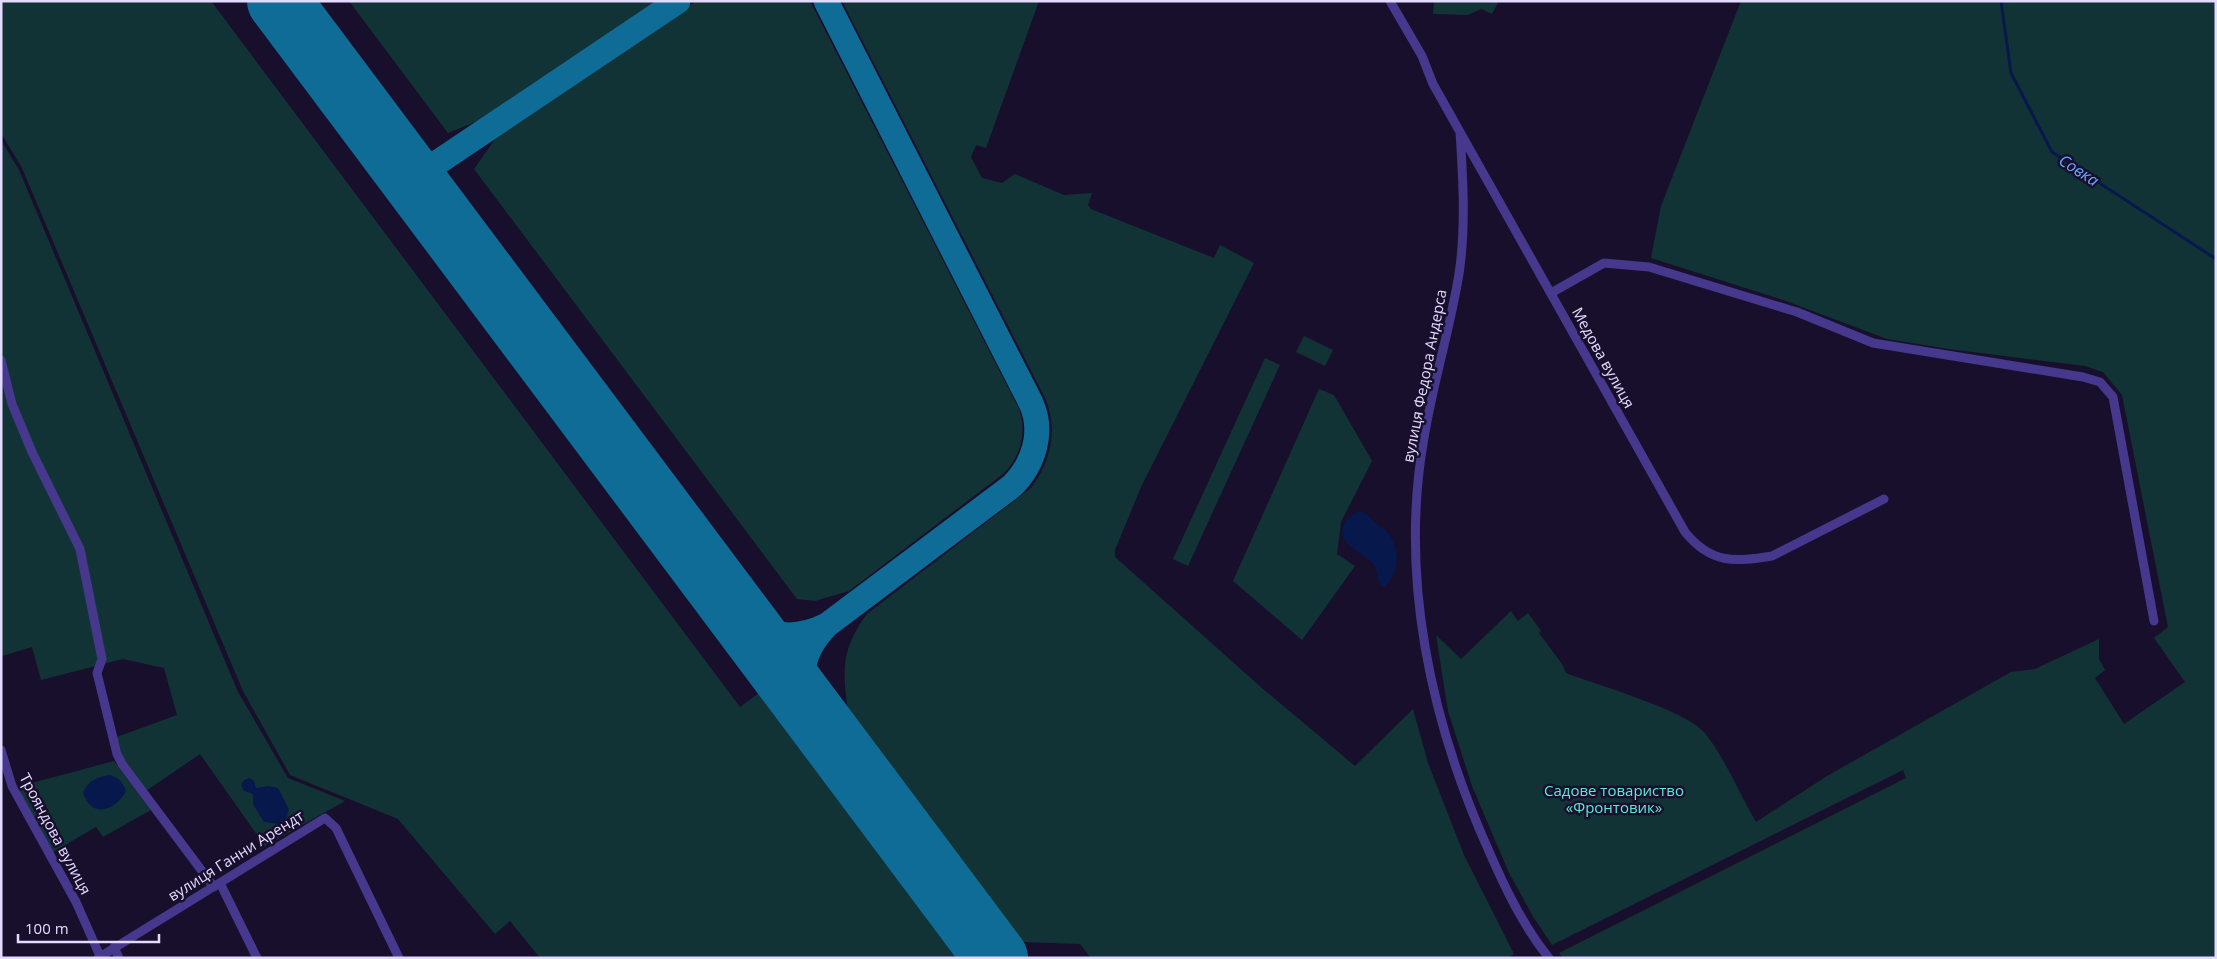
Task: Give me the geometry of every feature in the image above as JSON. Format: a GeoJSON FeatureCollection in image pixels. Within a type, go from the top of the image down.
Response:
{"type":"FeatureCollection","features":[{"type":"Feature","properties":{"kind":"street","name":"Медова вулиця"},"geometry":{"type":"LineString","coordinates":[[1390,1],[1422,56],[1433,84],[1684,532],[1704,552],[1721,558],[1756,559],[1772,556],[1884,499]]}},
{"type":"Feature","properties":{"kind":"street","name":"вулиця Федора Андерса"},"geometry":{"type":"LineString","coordinates":[[1460,132],[1464,234],[1446,342],[1424,438],[1417,529],[1420,611],[1440,720],[1459,779],[1498,872],[1523,919],[1549,958]]}},
{"type":"Feature","properties":{"kind":"street"},"geometry":{"type":"LineString","coordinates":[[1551,293],[1604,263],[1648,267],[1797,312],[1873,343],[2083,376],[2100,382],[2113,397],[2154,621]]}},
{"type":"Feature","properties":{"kind":"street"},"geometry":{"type":"LineString","coordinates":[[1,360],[12,404],[29,444],[80,549],[102,659],[97,673],[117,754],[122,764],[217,885],[257,958]]}},
{"type":"Feature","properties":{"kind":"street","name":"Трояндова вулиця"},"geometry":{"type":"LineString","coordinates":[[1,750],[12,786],[76,902],[99,957]]}},
{"type":"Feature","properties":{"kind":"street","name":"вулиця Ганни Арендт"},"geometry":{"type":"LineString","coordinates":[[99,957],[325,818],[336,828],[400,958]]}},
{"type":"Feature","properties":{"kind":"street"},"geometry":{"type":"LineString","coordinates":[[114,947],[119,958]]}},
{"type":"Feature","properties":{"kind":"green space"},"geometry":{"type":"Polygon","coordinates":[[[1,1],[211,1],[740,707],[759,693],[958,958],[540,958],[510,921],[495,934],[398,819],[290,775],[243,691],[22,168],[1,133],[1,1]]]}},
{"type":"Feature","properties":{"kind":"green space"},"geometry":{"type":"Polygon","coordinates":[[[349,1],[659,1],[485,118],[448,133],[349,1]]]}},
{"type":"Feature","properties":{"kind":"green space"},"geometry":{"type":"Polygon","coordinates":[[[696,1],[810,1],[1019,409],[1021,418],[1021,444],[1014,460],[1003,474],[849,591],[815,601],[797,599],[474,169],[498,135],[696,1]]]}},
{"type":"Feature","properties":{"kind":"green space"},"geometry":{"type":"Polygon","coordinates":[[[842,1],[1039,1],[986,148],[976,145],[971,157],[982,178],[1002,183],[1015,174],[1064,195],[1092,193],[1088,205],[1091,209],[1214,258],[1220,245],[1254,263],[1141,487],[1115,550],[1115,557],[1263,689],[1355,766],[1413,709],[1428,763],[1464,855],[1514,954],[1508,958],[1091,958],[1080,944],[1022,942],[848,710],[845,671],[848,648],[867,614],[1031,488],[1044,467],[1051,444],[1052,432],[1049,408],[1044,396],[842,1]]]}},
{"type":"Feature","properties":{"kind":"green space"},"geometry":{"type":"Polygon","coordinates":[[[1434,1],[1499,1],[1492,14],[1481,9],[1468,15],[1433,14],[1434,1]]]}},
{"type":"Feature","properties":{"kind":"green space","name":"Садове товариство «Фронтовик»"},"geometry":{"type":"Polygon","coordinates":[[[1741,1],[2216,1],[2216,958],[1563,958],[1559,953],[1906,778],[1903,770],[1552,945],[1534,918],[1509,873],[1472,786],[1448,711],[1436,635],[1461,659],[1511,611],[1518,621],[1528,613],[1566,673],[1661,707],[1695,724],[1713,743],[1756,822],[1827,776],[2011,672],[2035,669],[2099,639],[2099,659],[2105,670],[2095,678],[2124,724],[2185,682],[2154,638],[2168,627],[2122,395],[2103,372],[2085,366],[1949,349],[1887,339],[1786,301],[1651,258],[1661,206],[1741,1]]]}},
{"type":"Feature","properties":{"kind":"green space"},"geometry":{"type":"Polygon","coordinates":[[[1,140],[19,170],[238,692],[288,778],[345,801],[265,846],[200,754],[146,791],[125,764],[117,737],[177,715],[164,668],[123,659],[41,680],[32,647],[2,656],[1,140]]]}},
{"type":"Feature","properties":{"kind":"green space"},"geometry":{"type":"Polygon","coordinates":[[[1304,336],[1333,350],[1325,366],[1296,352],[1304,336]]]}},
{"type":"Feature","properties":{"kind":"green space"},"geometry":{"type":"Polygon","coordinates":[[[1265,358],[1280,365],[1188,566],[1173,559],[1265,358]]]}},
{"type":"Feature","properties":{"kind":"green space"},"geometry":{"type":"Polygon","coordinates":[[[1319,389],[1334,395],[1372,461],[1341,522],[1337,554],[1355,566],[1302,640],[1233,581],[1319,389]]]}},
{"type":"Feature","properties":{"kind":"green space"},"geometry":{"type":"Polygon","coordinates":[[[114,761],[151,810],[103,837],[96,827],[53,852],[17,787],[114,761]]]}},
{"type":"Feature","properties":{"kind":"shaded area"},"geometry":{"type":"Polygon","coordinates":[[[1360,511],[1367,514],[1385,530],[1394,544],[1397,559],[1396,567],[1390,581],[1384,587],[1380,584],[1374,565],[1350,546],[1343,536],[1342,530],[1345,522],[1352,515],[1360,511]]]}},
{"type":"Feature","properties":{"kind":"shaded area"},"geometry":{"type":"Polygon","coordinates":[[[110,775],[124,785],[126,791],[122,798],[110,807],[97,809],[87,801],[83,793],[94,780],[110,775]]]}},
{"type":"Feature","properties":{"kind":"shaded area"},"geometry":{"type":"Polygon","coordinates":[[[250,778],[254,781],[256,788],[269,786],[278,788],[289,809],[287,817],[279,824],[264,822],[253,804],[253,794],[244,791],[241,785],[244,780],[250,778]]]}},
{"type":"Feature","properties":{"kind":"waterway","name":"Совка"},"geometry":{"type":"LineString","coordinates":[[2001,1],[2011,73],[2052,152],[2216,259]]}},
{"type":"Feature","properties":{"kind":"taxiway"},"geometry":{"type":"LineString","coordinates":[[413,179],[678,1]]}},
{"type":"Feature","properties":{"kind":"taxiway"},"geometry":{"type":"LineString","coordinates":[[826,1],[1031,403],[1037,425],[1037,436],[1035,447],[1026,468],[1012,486],[827,625],[816,639],[808,652],[803,677],[810,703],[826,731]]}},
{"type":"Feature","properties":{"kind":"taxiway"},"geometry":{"type":"LineString","coordinates":[[735,609],[756,625],[778,634],[801,634],[827,625]]}},
{"type":"Feature","properties":{"kind":"taxiway"},"geometry":{"type":"LineString","coordinates":[[988,948],[1000,958]]}},
{"type":"Feature","properties":{"kind":"runway"},"geometry":{"type":"LineString","coordinates":[[279,1],[996,958]]}}]}
